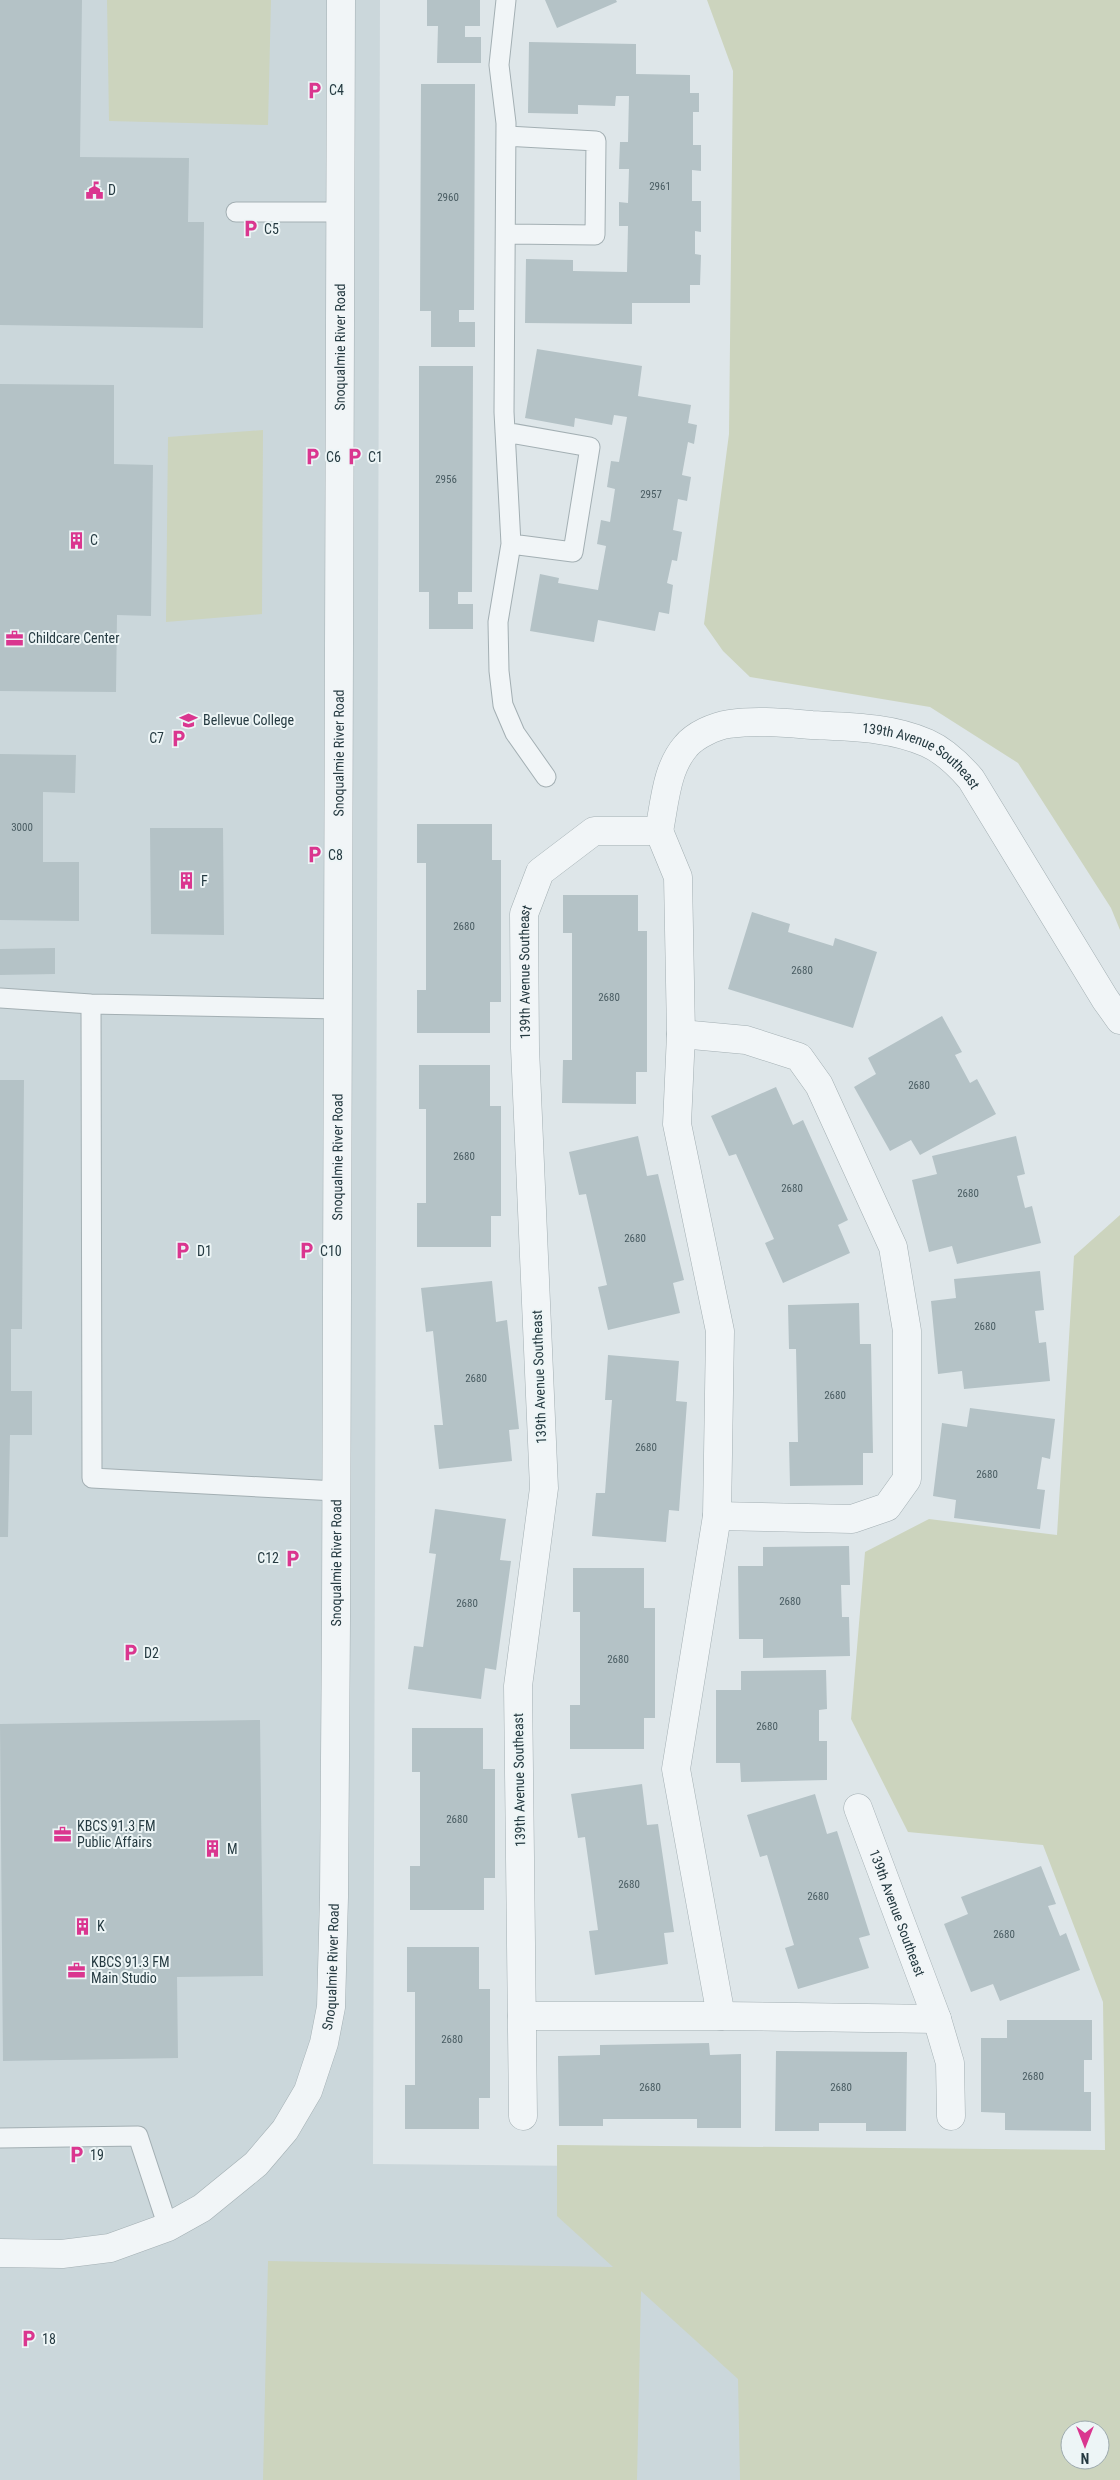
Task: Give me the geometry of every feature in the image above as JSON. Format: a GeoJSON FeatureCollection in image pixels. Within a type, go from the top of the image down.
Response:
{"type":"FeatureCollection","features":[{"type":"Feature","properties":{"kind":"street","name":"Snoqualmie River Road"},"geometry":{"type":"LineString","coordinates":[[0,2253],[62,2254],[110,2248],[168,2227],[202,2208],[256,2164],[285,2130],[308,2091],[324,2043],[331,2007],[334,1897],[341,0]]}},
{"type":"Feature","properties":{"kind":"street","name":"139th Avenue Southeast"},"geometry":{"type":"LineString","coordinates":[[523,2116],[518,1686],[544,1488],[525,1048],[524,914],[540,872],[594,831],[659,831],[673,765],[687,744],[703,733],[728,724],[765,722],[875,729],[904,734],[929,744],[956,762],[971,779],[1105,999],[1120,1020]]}},
{"type":"Feature","properties":{"kind":"street"},"geometry":{"type":"LineString","coordinates":[[659,831],[678,877],[682,1034],[677,1124],[720,1331],[717,1516],[676,1769],[721,2016]]}},
{"type":"Feature","properties":{"kind":"street"},"geometry":{"type":"LineString","coordinates":[[682,1034],[746,1040],[799,1057],[819,1085],[894,1247],[907,1331],[907,1480],[887,1507],[852,1519],[717,1516]]}},
{"type":"Feature","properties":{"kind":"street","name":"139th Avenue Southeast"},"geometry":{"type":"LineString","coordinates":[[858,1808],[937,2019],[950,2063],[951,2116]]}},
{"type":"Feature","properties":{"kind":"street"},"geometry":{"type":"LineString","coordinates":[[522,2016],[937,2019]]}},
{"type":"Feature","properties":{"kind":"lane"},"geometry":{"type":"LineString","coordinates":[[506,0],[499,66],[506,136],[505,432],[511,544],[498,622],[499,671],[504,705],[515,732],[546,776]]}},
{"type":"Feature","properties":{"kind":"lane"},"geometry":{"type":"LineString","coordinates":[[506,136],[596,141],[595,235],[506,234]]}},
{"type":"Feature","properties":{"kind":"lane"},"geometry":{"type":"LineString","coordinates":[[236,212],[339,212]]}},
{"type":"Feature","properties":{"kind":"lane"},"geometry":{"type":"LineString","coordinates":[[505,432],[590,448],[573,552],[511,544]]}},
{"type":"Feature","properties":{"kind":"lane"},"geometry":{"type":"LineString","coordinates":[[0,998],[91,1004],[337,1009]]}},
{"type":"Feature","properties":{"kind":"lane"},"geometry":{"type":"LineString","coordinates":[[91,1004],[92,1478],[336,1491]]}},
{"type":"Feature","properties":{"kind":"lane"},"geometry":{"type":"LineString","coordinates":[[0,2138],[138,2136],[168,2227]]}},
{"type":"Feature","properties":{"kind":"shaded area","name":"Bellevue College"},"geometry":{"type":"Polygon","coordinates":[[[0,0],[380,0],[373,2164],[1120,2171],[1120,2480],[0,2480],[0,0]]]}},
{"type":"Feature","properties":{"kind":"green space"},"geometry":{"type":"Polygon","coordinates":[[[107,0],[271,0],[268,125],[109,121],[107,0]]]}},
{"type":"Feature","properties":{"kind":"green space"},"geometry":{"type":"Polygon","coordinates":[[[707,0],[1120,0],[1120,930],[1111,908],[1018,763],[930,707],[750,677],[723,651],[704,624],[729,434],[733,71],[707,0]]]}},
{"type":"Feature","properties":{"kind":"green space"},"geometry":{"type":"Polygon","coordinates":[[[263,430],[262,614],[166,622],[168,437],[263,430]]]}},
{"type":"Feature","properties":{"kind":"green space"},"geometry":{"type":"Polygon","coordinates":[[[1120,1215],[1120,2480],[740,2480],[738,2379],[641,2291],[637,2480],[263,2480],[268,2261],[613,2267],[557,2216],[557,2145],[1105,2150],[1103,2002],[1043,1845],[908,1832],[851,1719],[865,1552],[929,1519],[1057,1535],[1074,1256],[1120,1215]]]}},
{"type":"Feature","properties":{"kind":"building","name":"D"},"geometry":{"type":"Polygon","coordinates":[[[0,0],[82,0],[80,157],[189,158],[188,222],[204,222],[203,328],[0,325],[0,0]]]}},
{"type":"Feature","properties":{"kind":"building"},"geometry":{"type":"Polygon","coordinates":[[[427,0],[480,0],[480,26],[465,26],[465,37],[481,37],[481,63],[437,63],[438,26],[427,26],[427,0]]]}},
{"type":"Feature","properties":{"kind":"building"},"geometry":{"type":"Polygon","coordinates":[[[545,0],[616,0],[617,2],[557,28],[545,0]]]}},
{"type":"Feature","properties":{"kind":"building"},"geometry":{"type":"Polygon","coordinates":[[[529,42],[636,44],[636,74],[690,75],[690,93],[699,93],[699,112],[693,112],[693,145],[701,145],[701,171],[692,170],[692,201],[701,201],[701,232],[695,231],[695,254],[701,255],[700,285],[690,285],[690,303],[632,303],[632,324],[525,323],[526,259],[573,260],[573,271],[627,272],[628,226],[619,226],[619,202],[628,203],[629,169],[619,169],[620,142],[628,142],[629,96],[616,96],[615,106],[578,105],[578,114],[528,113],[529,42]]]}},
{"type":"Feature","properties":{"kind":"building"},"geometry":{"type":"Polygon","coordinates":[[[421,84],[475,84],[474,310],[459,310],[459,322],[475,322],[475,347],[431,347],[431,311],[420,311],[421,84]]]}},
{"type":"Feature","properties":{"kind":"building"},"geometry":{"type":"Polygon","coordinates":[[[537,349],[642,366],[638,396],[691,405],[688,423],[697,425],[694,444],[688,442],[682,475],[691,477],[687,501],[678,499],[673,530],[682,532],[677,561],[672,560],[667,583],[673,585],[669,614],[659,612],[655,631],[598,620],[594,642],[530,631],[540,574],[559,578],[558,583],[598,590],[606,546],[597,544],[601,520],[610,522],[615,489],[607,487],[611,461],[619,462],[627,417],[614,415],[612,425],[575,418],[574,427],[525,418],[537,349]]]}},
{"type":"Feature","properties":{"kind":"building"},"geometry":{"type":"Polygon","coordinates":[[[419,366],[473,366],[472,592],[458,592],[458,604],[473,604],[473,629],[429,629],[429,592],[419,592],[419,366]]]}},
{"type":"Feature","properties":{"kind":"building","name":"C"},"geometry":{"type":"Polygon","coordinates":[[[0,384],[114,385],[114,464],[153,465],[151,616],[117,615],[116,692],[0,691],[0,384]]]}},
{"type":"Feature","properties":{"kind":"building"},"geometry":{"type":"Polygon","coordinates":[[[0,754],[76,755],[75,793],[43,792],[43,862],[79,862],[79,921],[0,920],[0,754]]]}},
{"type":"Feature","properties":{"kind":"building"},"geometry":{"type":"Polygon","coordinates":[[[417,824],[492,824],[492,860],[501,860],[501,1002],[490,1002],[490,1033],[417,1033],[417,990],[426,990],[426,863],[417,863],[417,824]]]}},
{"type":"Feature","properties":{"kind":"building","name":"F"},"geometry":{"type":"Polygon","coordinates":[[[150,828],[223,828],[224,935],[151,934],[150,828]]]}},
{"type":"Feature","properties":{"kind":"building"},"geometry":{"type":"Polygon","coordinates":[[[563,895],[638,895],[638,931],[647,931],[647,1072],[636,1072],[636,1104],[562,1103],[563,1060],[572,1060],[572,933],[563,933],[563,895]]]}},
{"type":"Feature","properties":{"kind":"building"},"geometry":{"type":"Polygon","coordinates":[[[752,912],[790,924],[788,932],[833,946],[835,938],[877,952],[853,1028],[728,989],[752,912]]]}},
{"type":"Feature","properties":{"kind":"building"},"geometry":{"type":"Polygon","coordinates":[[[55,948],[55,974],[0,975],[0,949],[55,948]]]}},
{"type":"Feature","properties":{"kind":"building"},"geometry":{"type":"Polygon","coordinates":[[[942,1016],[962,1052],[955,1055],[970,1083],[977,1079],[996,1114],[920,1155],[911,1140],[890,1151],[854,1087],[876,1074],[868,1058],[942,1016]]]}},
{"type":"Feature","properties":{"kind":"building"},"geometry":{"type":"Polygon","coordinates":[[[419,1065],[490,1065],[490,1106],[501,1106],[501,1216],[491,1216],[491,1247],[417,1247],[417,1203],[426,1203],[426,1109],[419,1109],[419,1065]]]}},
{"type":"Feature","properties":{"kind":"building"},"geometry":{"type":"Polygon","coordinates":[[[0,1080],[24,1080],[22,1329],[11,1329],[11,1391],[32,1391],[32,1435],[10,1435],[8,1537],[0,1537],[0,1080]]]}},
{"type":"Feature","properties":{"kind":"building"},"geometry":{"type":"Polygon","coordinates":[[[776,1087],[793,1125],[803,1120],[848,1220],[838,1225],[850,1253],[783,1283],[765,1243],[774,1239],[736,1154],[729,1156],[711,1116],[776,1087]]]}},
{"type":"Feature","properties":{"kind":"building"},"geometry":{"type":"Polygon","coordinates":[[[638,1136],[647,1176],[658,1174],[684,1280],[673,1283],[680,1313],[608,1330],[598,1287],[607,1285],[586,1194],[579,1195],[569,1152],[638,1136]]]}},
{"type":"Feature","properties":{"kind":"building"},"geometry":{"type":"Polygon","coordinates":[[[1016,1136],[1025,1174],[1017,1176],[1025,1208],[1032,1206],[1041,1243],[957,1264],[952,1246],[929,1252],[912,1180],[937,1174],[932,1156],[1016,1136]]]}},
{"type":"Feature","properties":{"kind":"building"},"geometry":{"type":"Polygon","coordinates":[[[1040,1271],[1044,1310],[1035,1311],[1039,1343],[1046,1342],[1050,1381],[964,1389],[962,1371],[938,1374],[931,1301],[956,1298],[954,1279],[1040,1271]]]}},
{"type":"Feature","properties":{"kind":"building"},"geometry":{"type":"Polygon","coordinates":[[[492,1281],[496,1322],[507,1320],[519,1429],[509,1430],[512,1461],[439,1469],[434,1425],[443,1425],[433,1331],[426,1332],[421,1288],[492,1281]]]}},
{"type":"Feature","properties":{"kind":"building"},"geometry":{"type":"Polygon","coordinates":[[[859,1303],[860,1344],[871,1344],[873,1453],[863,1453],[863,1485],[790,1486],[789,1442],[798,1442],[796,1349],[789,1349],[788,1305],[859,1303]]]}},
{"type":"Feature","properties":{"kind":"building"},"geometry":{"type":"Polygon","coordinates":[[[608,1355],[679,1361],[676,1401],[687,1402],[679,1511],[669,1510],[666,1542],[592,1536],[596,1493],[605,1493],[612,1400],[605,1400],[608,1355]]]}},
{"type":"Feature","properties":{"kind":"building"},"geometry":{"type":"Polygon","coordinates":[[[970,1408],[1055,1419],[1050,1459],[1042,1457],[1037,1489],[1045,1490],[1040,1529],[954,1518],[956,1500],[933,1496],[942,1423],[967,1427],[970,1408]]]}},
{"type":"Feature","properties":{"kind":"building"},"geometry":{"type":"Polygon","coordinates":[[[435,1509],[506,1519],[500,1560],[511,1561],[496,1670],[485,1668],[481,1699],[408,1689],[414,1646],[423,1647],[436,1554],[429,1553],[435,1509]]]}},
{"type":"Feature","properties":{"kind":"building"},"geometry":{"type":"Polygon","coordinates":[[[849,1546],[850,1585],[841,1585],[842,1617],[849,1617],[850,1656],[763,1658],[763,1639],[739,1639],[738,1566],[763,1566],[763,1547],[849,1546]]]}},
{"type":"Feature","properties":{"kind":"building"},"geometry":{"type":"Polygon","coordinates":[[[573,1568],[644,1568],[644,1608],[655,1608],[655,1718],[644,1718],[644,1749],[570,1749],[570,1705],[580,1705],[580,1612],[573,1612],[573,1568]]]}},
{"type":"Feature","properties":{"kind":"building"},"geometry":{"type":"Polygon","coordinates":[[[826,1670],[827,1709],[819,1710],[819,1741],[827,1741],[827,1780],[741,1782],[740,1763],[716,1763],[716,1690],[741,1690],[741,1671],[826,1670]]]}},
{"type":"Feature","properties":{"kind":"building","name":"K"},"geometry":{"type":"Polygon","coordinates":[[[260,1720],[263,1976],[177,1977],[178,2058],[3,2061],[0,1724],[260,1720]]]}},
{"type":"Feature","properties":{"kind":"building"},"geometry":{"type":"Polygon","coordinates":[[[412,1728],[483,1728],[483,1769],[495,1769],[495,1878],[484,1878],[484,1910],[410,1910],[410,1866],[420,1866],[420,1772],[412,1772],[412,1728]]]}},
{"type":"Feature","properties":{"kind":"building"},"geometry":{"type":"Polygon","coordinates":[[[642,1784],[647,1825],[658,1824],[674,1932],[664,1933],[668,1964],[595,1975],[589,1931],[598,1930],[585,1837],[578,1838],[571,1794],[642,1784]]]}},
{"type":"Feature","properties":{"kind":"building"},"geometry":{"type":"Polygon","coordinates":[[[815,1794],[827,1834],[837,1831],[870,1935],[859,1938],[869,1968],[798,1989],[785,1948],[794,1945],[767,1855],[760,1857],[747,1815],[815,1794]]]}},
{"type":"Feature","properties":{"kind":"building"},"geometry":{"type":"Polygon","coordinates":[[[1041,1866],[1056,1904],[1048,1906],[1060,1936],[1066,1933],[1080,1970],[1000,2001],[993,1984],[971,1992],[944,1924],[968,1914],[961,1897],[1041,1866]]]}},
{"type":"Feature","properties":{"kind":"building"},"geometry":{"type":"Polygon","coordinates":[[[407,1947],[479,1947],[479,1989],[490,1989],[490,2098],[479,2098],[479,2129],[405,2129],[405,2085],[415,2085],[415,1992],[407,1992],[407,1947]]]}},
{"type":"Feature","properties":{"kind":"building"},"geometry":{"type":"Polygon","coordinates":[[[1007,2020],[1092,2020],[1092,2060],[1084,2060],[1084,2092],[1091,2092],[1091,2131],[1005,2130],[1005,2113],[981,2112],[981,2038],[1007,2038],[1007,2020]]]}},
{"type":"Feature","properties":{"kind":"building"},"geometry":{"type":"Polygon","coordinates":[[[709,2043],[710,2055],[741,2054],[741,2128],[697,2128],[697,2119],[603,2119],[603,2126],[559,2126],[558,2056],[600,2055],[600,2045],[709,2043]]]}},
{"type":"Feature","properties":{"kind":"building"},"geometry":{"type":"Polygon","coordinates":[[[776,2051],[907,2052],[906,2131],[866,2131],[866,2123],[819,2123],[819,2131],[775,2131],[776,2051]]]}},
{"type":"Feature","properties":{"kind":"place","name":"C4"},"geometry":{"type":"Point","coordinates":[315,90]}},
{"type":"Feature","properties":{"kind":"place","name":"D"},"geometry":{"type":"Point","coordinates":[94,190]}},
{"type":"Feature","properties":{"kind":"place","name":"C5"},"geometry":{"type":"Point","coordinates":[250,229]}},
{"type":"Feature","properties":{"kind":"place","name":"C6"},"geometry":{"type":"Point","coordinates":[312,457]}},
{"type":"Feature","properties":{"kind":"place","name":"C1"},"geometry":{"type":"Point","coordinates":[354,457]}},
{"type":"Feature","properties":{"kind":"place","name":"C"},"geometry":{"type":"Point","coordinates":[76,540]}},
{"type":"Feature","properties":{"kind":"place","name":"Childcare Center"},"geometry":{"type":"Point","coordinates":[14,638]}},
{"type":"Feature","properties":{"kind":"place","name":"Bellevue College"},"geometry":{"type":"Point","coordinates":[189,720]}},
{"type":"Feature","properties":{"kind":"place","name":"C7"},"geometry":{"type":"Point","coordinates":[178,738]}},
{"type":"Feature","properties":{"kind":"place","name":"C8"},"geometry":{"type":"Point","coordinates":[314,855]}},
{"type":"Feature","properties":{"kind":"place","name":"F"},"geometry":{"type":"Point","coordinates":[187,881]}},
{"type":"Feature","properties":{"kind":"place","name":"D1"},"geometry":{"type":"Point","coordinates":[183,1251]}},
{"type":"Feature","properties":{"kind":"place","name":"C10"},"geometry":{"type":"Point","coordinates":[306,1251]}},
{"type":"Feature","properties":{"kind":"place","name":"C12"},"geometry":{"type":"Point","coordinates":[293,1558]}},
{"type":"Feature","properties":{"kind":"place","name":"D2"},"geometry":{"type":"Point","coordinates":[130,1653]}},
{"type":"Feature","properties":{"kind":"place","name":"KBCS 91.3 FM Public Affairs"},"geometry":{"type":"Point","coordinates":[63,1834]}},
{"type":"Feature","properties":{"kind":"place","name":"M"},"geometry":{"type":"Point","coordinates":[213,1849]}},
{"type":"Feature","properties":{"kind":"place","name":"K"},"geometry":{"type":"Point","coordinates":[83,1926]}},
{"type":"Feature","properties":{"kind":"place","name":"KBCS 91.3 FM Main Studio"},"geometry":{"type":"Point","coordinates":[77,1970]}},
{"type":"Feature","properties":{"kind":"place","name":"19"},"geometry":{"type":"Point","coordinates":[76,2155]}},
{"type":"Feature","properties":{"kind":"place","name":"18"},"geometry":{"type":"Point","coordinates":[28,2339]}}]}
